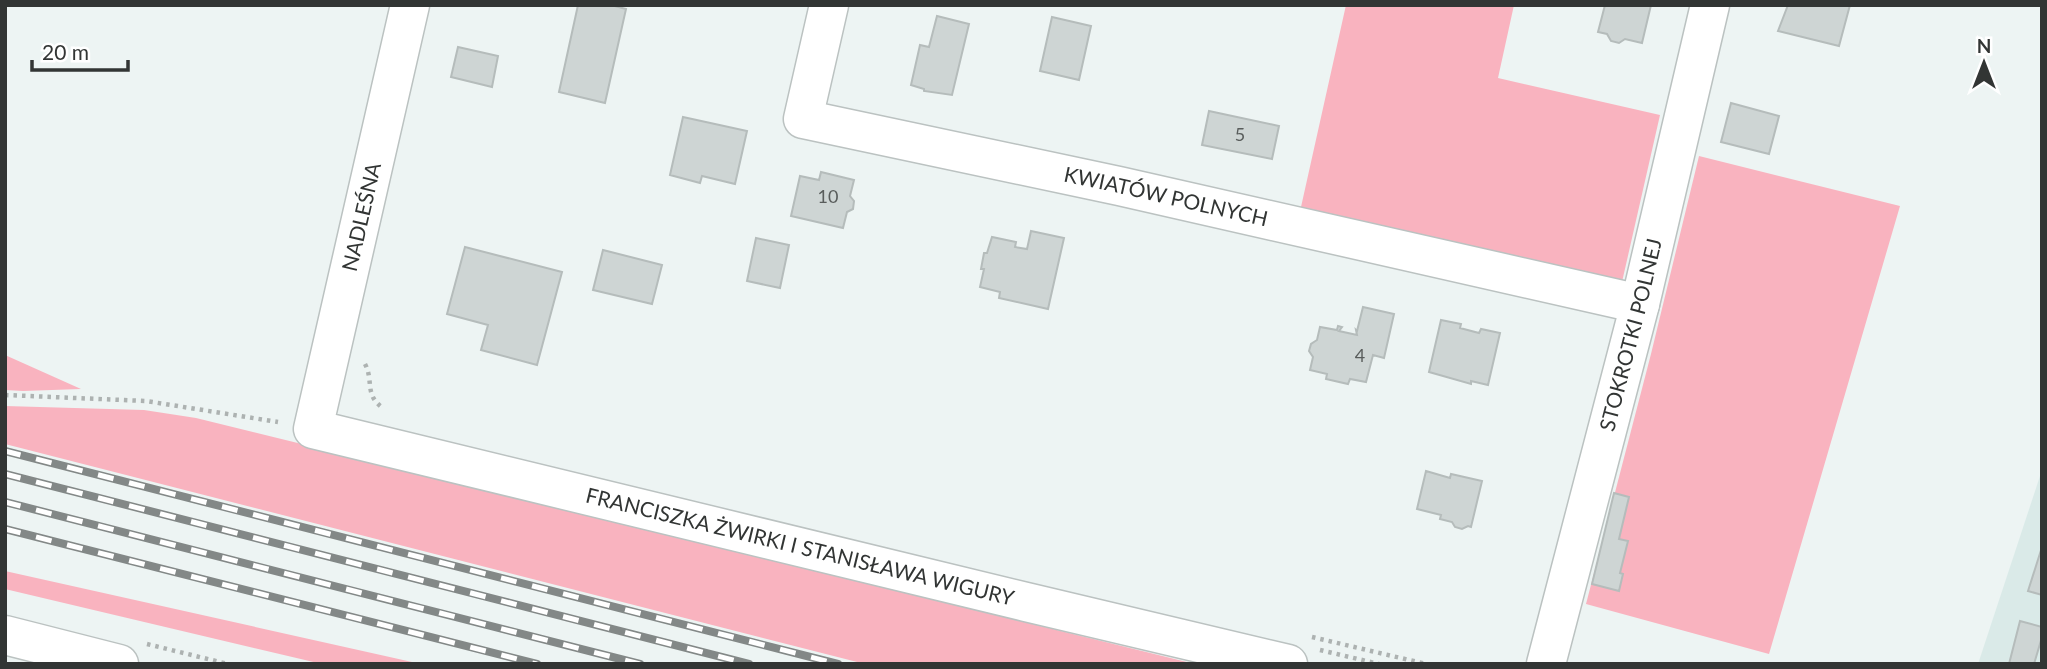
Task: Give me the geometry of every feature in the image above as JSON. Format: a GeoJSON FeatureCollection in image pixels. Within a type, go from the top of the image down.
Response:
{"type":"FeatureCollection","features":[{"type":"Feature","properties":{"kind":"street","name":"NADLEŚNA"},"geometry":{"type":"LineString","coordinates":[[313,429],[410,5]]}},
{"type":"Feature","properties":{"kind":"street","name":"KWIATÓW POLNYCH"},"geometry":{"type":"LineString","coordinates":[[829,5],[803,119],[1119,186],[1640,304]]}},
{"type":"Feature","properties":{"kind":"street","name":"STOKROTKI POLNEJ"},"geometry":{"type":"LineString","coordinates":[[1546,664],[1640,304],[1710,5]]}},
{"type":"Feature","properties":{"kind":"street","name":"FRANCISZKA ŻWIRKI I STANISŁAWA WIGURY"},"geometry":{"type":"LineString","coordinates":[[313,429],[1026,603],[1301,649]]}},
{"type":"Feature","properties":{"kind":"street"},"geometry":{"type":"LineString","coordinates":[[5,635],[119,664]]}},
{"type":"Feature","properties":{"kind":"path"},"geometry":{"type":"LineString","coordinates":[[331,351],[360,359],[366,365],[374,402],[388,412]]}},
{"type":"Feature","properties":{"kind":"path"},"geometry":{"type":"LineString","coordinates":[[5,395],[146,401],[313,429]]}},
{"type":"Feature","properties":{"kind":"path"},"geometry":{"type":"LineString","coordinates":[[1301,649],[1379,664]]}},
{"type":"Feature","properties":{"kind":"path"},"geometry":{"type":"LineString","coordinates":[[1301,649],[1426,664]]}},
{"type":"Feature","properties":{"kind":"shaded area"},"geometry":{"type":"Polygon","coordinates":[[[1346,5],[1514,5],[1498,78],[1660,115],[1622,282],[1301,207],[1346,5]]]}},
{"type":"Feature","properties":{"kind":"shaded area"},"geometry":{"type":"Polygon","coordinates":[[[1699,156],[1900,206],[1769,654],[1586,604],[1699,156]]]}},
{"type":"Feature","properties":{"kind":"shaded area"},"geometry":{"type":"Polygon","coordinates":[[[5,355],[81,389],[5,390],[5,355]]]}},
{"type":"Feature","properties":{"kind":"shaded area"},"geometry":{"type":"Polygon","coordinates":[[[5,406],[144,410],[196,418],[1195,664],[865,664],[5,444],[5,406]]]}},
{"type":"Feature","properties":{"kind":"shaded area"},"geometry":{"type":"Polygon","coordinates":[[[2042,470],[2042,664],[1978,664],[2042,470]]]}},
{"type":"Feature","properties":{"kind":"shaded area"},"geometry":{"type":"Polygon","coordinates":[[[5,571],[421,664],[322,664],[5,589],[5,571]]]}},
{"type":"Feature","properties":{"kind":"building"},"geometry":{"type":"Polygon","coordinates":[[[578,5],[611,5],[626,9],[605,103],[559,92],[578,5]]]}},
{"type":"Feature","properties":{"kind":"building"},"geometry":{"type":"Polygon","coordinates":[[[1605,5],[1651,5],[1642,43],[1625,39],[1619,43],[1611,41],[1607,34],[1598,32],[1605,5]]]}},
{"type":"Feature","properties":{"kind":"building"},"geometry":{"type":"Polygon","coordinates":[[[1788,5],[1850,5],[1839,46],[1778,31],[1788,5]]]}},
{"type":"Feature","properties":{"kind":"building"},"geometry":{"type":"Polygon","coordinates":[[[937,16],[969,24],[952,95],[924,91],[911,85],[920,45],[929,47],[937,16]]]}},
{"type":"Feature","properties":{"kind":"building"},"geometry":{"type":"Polygon","coordinates":[[[1052,17],[1091,26],[1079,80],[1040,71],[1052,17]]]}},
{"type":"Feature","properties":{"kind":"building"},"geometry":{"type":"Polygon","coordinates":[[[458,47],[498,56],[492,87],[451,77],[458,47]]]}},
{"type":"Feature","properties":{"kind":"building"},"geometry":{"type":"Polygon","coordinates":[[[1731,103],[1779,116],[1769,154],[1721,142],[1731,103]]]}},
{"type":"Feature","properties":{"kind":"building"},"geometry":{"type":"Polygon","coordinates":[[[1209,111],[1279,126],[1272,159],[1202,145],[1209,111]]]}},
{"type":"Feature","properties":{"kind":"building"},"geometry":{"type":"Polygon","coordinates":[[[683,117],[747,131],[735,184],[702,176],[700,183],[670,175],[683,117]]]}},
{"type":"Feature","properties":{"kind":"building"},"geometry":{"type":"Polygon","coordinates":[[[821,172],[854,180],[850,196],[854,201],[853,209],[847,212],[843,228],[791,216],[800,176],[819,180],[821,172]]]}},
{"type":"Feature","properties":{"kind":"building"},"geometry":{"type":"Polygon","coordinates":[[[1031,231],[1064,238],[1048,309],[999,298],[1000,292],[980,287],[984,253],[987,253],[992,237],[1016,242],[1015,247],[1027,249],[1031,231]]]}},
{"type":"Feature","properties":{"kind":"building"},"geometry":{"type":"Polygon","coordinates":[[[756,238],[789,245],[780,288],[747,281],[756,238]]]}},
{"type":"Feature","properties":{"kind":"building"},"geometry":{"type":"Polygon","coordinates":[[[465,247],[562,272],[537,365],[481,350],[488,325],[447,314],[465,247]]]}},
{"type":"Feature","properties":{"kind":"building"},"geometry":{"type":"Polygon","coordinates":[[[603,250],[662,265],[652,304],[593,290],[603,250]]]}},
{"type":"Feature","properties":{"kind":"building"},"geometry":{"type":"Polygon","coordinates":[[[1363,307],[1394,314],[1384,358],[1373,355],[1366,382],[1350,379],[1348,384],[1326,379],[1327,374],[1310,370],[1313,357],[1309,351],[1311,344],[1317,340],[1320,327],[1337,330],[1338,326],[1342,327],[1339,331],[1357,335],[1363,307]]]}},
{"type":"Feature","properties":{"kind":"building"},"geometry":{"type":"Polygon","coordinates":[[[1441,320],[1461,324],[1460,328],[1479,333],[1481,329],[1500,333],[1488,385],[1471,381],[1471,384],[1429,372],[1441,320]]]}},
{"type":"Feature","properties":{"kind":"building"},"geometry":{"type":"Polygon","coordinates":[[[1426,471],[1450,478],[1451,474],[1482,481],[1471,527],[1455,527],[1452,522],[1440,519],[1441,515],[1417,509],[1426,471]]]}},
{"type":"Feature","properties":{"kind":"building"},"geometry":{"type":"Polygon","coordinates":[[[1614,493],[1629,497],[1619,539],[1628,541],[1620,573],[1623,574],[1619,591],[1592,584],[1614,493]]]}},
{"type":"Feature","properties":{"kind":"building"},"geometry":{"type":"Polygon","coordinates":[[[2042,547],[2042,595],[2028,591],[2042,547]]]}},
{"type":"Feature","properties":{"kind":"building"},"geometry":{"type":"Polygon","coordinates":[[[2020,621],[2042,627],[2042,637],[2034,664],[2009,664],[2020,621]]]}},
{"type":"Feature","properties":{"kind":"railway"},"geometry":{"type":"LineString","coordinates":[[5,451],[838,664]]}},
{"type":"Feature","properties":{"kind":"railway"},"geometry":{"type":"LineString","coordinates":[[5,474],[749,664]]}},
{"type":"Feature","properties":{"kind":"railway"},"geometry":{"type":"LineString","coordinates":[[5,502],[640,664]]}},
{"type":"Feature","properties":{"kind":"railway"},"geometry":{"type":"LineString","coordinates":[[5,529],[537,664]]}}]}
